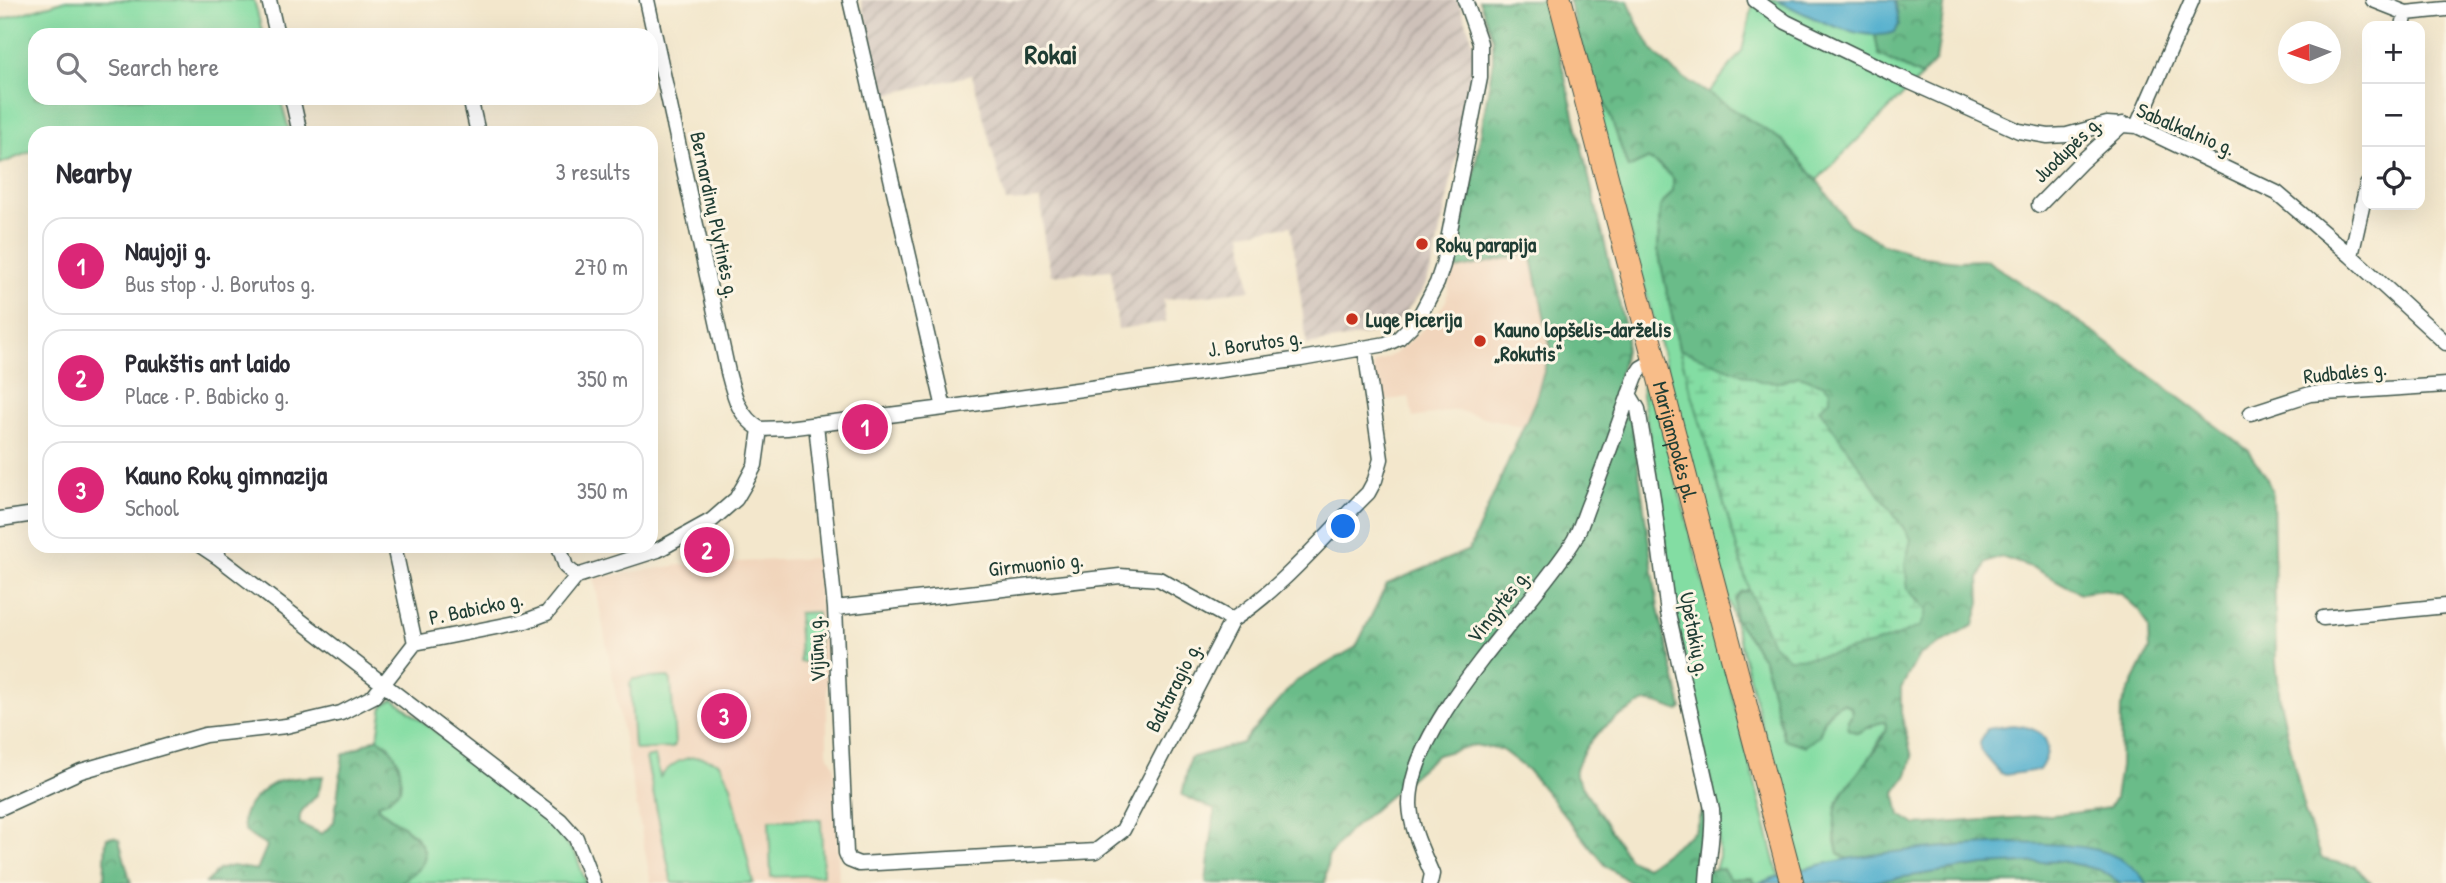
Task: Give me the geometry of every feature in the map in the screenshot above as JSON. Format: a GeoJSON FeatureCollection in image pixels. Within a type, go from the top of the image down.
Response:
{"type":"FeatureCollection","features":[{"type":"Feature","properties":{"kind":"main road","name":"Marijampolės pl."},"geometry":{"type":"LineString","coordinates":[[1560,0],[1792,883]]}},
{"type":"Feature","properties":{"kind":"street"},"geometry":{"type":"LineString","coordinates":[[270,0],[276,28]]}},
{"type":"Feature","properties":{"kind":"street","name":"Bernardinų Plytinės g."},"geometry":{"type":"LineString","coordinates":[[647,0],[653,28]]}},
{"type":"Feature","properties":{"kind":"street"},"geometry":{"type":"LineString","coordinates":[[850,0],[944,408]]}},
{"type":"Feature","properties":{"kind":"street","name":"J. Borutos g."},"geometry":{"type":"LineString","coordinates":[[760,429],[944,408],[1365,349],[1399,338],[1419,319],[1443,265],[1480,78],[1480,43],[1465,0]]}},
{"type":"Feature","properties":{"kind":"street","name":"Sabalkalnio g."},"geometry":{"type":"LineString","coordinates":[[1755,0],[1786,22],[2018,131],[2049,136],[2067,135],[2107,124],[2130,125],[2277,193],[2446,344]]}},
{"type":"Feature","properties":{"kind":"street","name":"Juodupės g."},"geometry":{"type":"LineString","coordinates":[[2039,205],[2080,163],[2130,125],[2192,0]]}},
{"type":"Feature","properties":{"kind":"street"},"geometry":{"type":"LineString","coordinates":[[2373,0],[2405,19],[2446,9]]}},
{"type":"Feature","properties":{"kind":"street","name":"Bernardinų Plytinės g."},"geometry":{"type":"LineString","coordinates":[[658,51],[728,372],[741,411],[760,429]]}},
{"type":"Feature","properties":{"kind":"street"},"geometry":{"type":"LineString","coordinates":[[294,105],[298,126]]}},
{"type":"Feature","properties":{"kind":"street"},"geometry":{"type":"LineString","coordinates":[[472,105],[476,126]]}},
{"type":"Feature","properties":{"kind":"street"},"geometry":{"type":"LineString","coordinates":[[2351,257],[2362,208]]}},
{"type":"Feature","properties":{"kind":"street","name":"Baltaragio g."},"geometry":{"type":"LineString","coordinates":[[859,864],[1096,851],[1123,830],[1232,620],[1253,607],[1279,582],[1368,493],[1375,480],[1381,458],[1365,349]]}},
{"type":"Feature","properties":{"kind":"street","name":"Vingytės g."},"geometry":{"type":"LineString","coordinates":[[1430,883],[1432,874],[1413,833],[1410,806],[1411,786],[1419,761],[1437,723],[1573,543],[1612,446],[1629,394],[1641,368],[1655,360]]}},
{"type":"Feature","properties":{"kind":"street","name":"Rudbalės g."},"geometry":{"type":"LineString","coordinates":[[2251,413],[2310,394],[2446,385]]}},
{"type":"Feature","properties":{"kind":"street","name":"Upėtakių g."},"geometry":{"type":"LineString","coordinates":[[1629,394],[1638,409],[1668,613],[1713,809],[1714,831],[1707,883]]}},
{"type":"Feature","properties":{"kind":"street","name":"Vijūnų g."},"geometry":{"type":"LineString","coordinates":[[816,424],[835,608],[846,853],[849,860],[859,864]]}},
{"type":"Feature","properties":{"kind":"street"},"geometry":{"type":"LineString","coordinates":[[658,550],[712,520],[736,499],[755,464],[760,429]]}},
{"type":"Feature","properties":{"kind":"street"},"geometry":{"type":"LineString","coordinates":[[0,519],[28,515]]}},
{"type":"Feature","properties":{"kind":"street"},"geometry":{"type":"LineString","coordinates":[[218,553],[560,820],[576,838],[593,883]]}},
{"type":"Feature","properties":{"kind":"street"},"geometry":{"type":"LineString","coordinates":[[396,553],[415,643]]}},
{"type":"Feature","properties":{"kind":"street"},"geometry":{"type":"LineString","coordinates":[[561,553],[566,567],[577,576],[650,553]]}},
{"type":"Feature","properties":{"kind":"street","name":"P. Babicko g."},"geometry":{"type":"LineString","coordinates":[[0,808],[81,771],[205,735],[286,726],[341,713],[374,696],[415,643],[526,621],[547,613],[577,576]]}},
{"type":"Feature","properties":{"kind":"street","name":"Girmuonio g."},"geometry":{"type":"LineString","coordinates":[[835,608],[1120,576],[1159,579],[1232,620]]}},
{"type":"Feature","properties":{"kind":"street"},"geometry":{"type":"LineString","coordinates":[[2323,618],[2446,606]]}},
{"type":"Feature","properties":{"kind":"shaded area"},"geometry":{"type":"Polygon","coordinates":[[[861,0],[1458,0],[1472,38],[1475,56],[1474,79],[1431,271],[1422,291],[1397,322],[1383,332],[1307,345],[1291,226],[1242,233],[1250,290],[1163,300],[1166,322],[1118,329],[1111,270],[1051,275],[1044,240],[1041,200],[1006,202],[972,75],[884,95],[861,0]]]}},
{"type":"Feature","properties":{"kind":"shaded area","name":"Kauno lopšelis-darželis „Rokutis“"},"geometry":{"type":"Polygon","coordinates":[[[1531,253],[1551,349],[1524,427],[1455,410],[1413,418],[1409,397],[1376,402],[1373,364],[1396,353],[1433,320],[1446,301],[1452,270],[1531,253]]]}},
{"type":"Feature","properties":{"kind":"shaded area"},"geometry":{"type":"Polygon","coordinates":[[[816,558],[827,679],[827,752],[834,765],[839,883],[651,883],[594,578],[679,565],[816,558]]]}},
{"type":"Feature","properties":{"kind":"green space"},"geometry":{"type":"Polygon","coordinates":[[[66,0],[254,0],[261,28],[28,28],[28,105],[282,105],[288,126],[28,126],[28,153],[0,164],[0,20],[66,0]]]}},
{"type":"Feature","properties":{"kind":"green space"},"geometry":{"type":"Polygon","coordinates":[[[1479,0],[1545,0],[1549,11],[1627,336],[1615,403],[1632,423],[1658,608],[1682,708],[1679,711],[1647,702],[1622,715],[1595,736],[1582,754],[1575,775],[1629,859],[1646,867],[1695,831],[1701,812],[1708,812],[1706,848],[1701,858],[1702,870],[1723,869],[1730,879],[1752,878],[1755,883],[1631,883],[1607,867],[1528,770],[1502,750],[1474,745],[1437,755],[1348,832],[1328,857],[1325,883],[1206,883],[1215,810],[1182,795],[1190,758],[1242,743],[1295,682],[1356,647],[1387,584],[1469,550],[1535,401],[1551,349],[1531,253],[1452,270],[1473,180],[1493,61],[1493,39],[1479,0]]]}},
{"type":"Feature","properties":{"kind":"green space"},"geometry":{"type":"Polygon","coordinates":[[[1569,0],[1628,0],[1652,50],[1673,71],[1783,141],[1817,180],[1849,224],[1883,244],[1924,257],[1958,261],[1986,260],[2085,326],[2249,451],[2266,477],[2273,494],[2276,661],[2280,701],[2305,813],[2322,859],[2356,867],[2371,883],[2146,883],[2142,877],[2013,843],[1952,846],[1848,859],[1838,853],[1835,829],[1837,804],[1882,740],[1885,722],[1857,733],[1848,729],[1851,707],[1843,703],[1829,712],[1819,736],[1805,746],[1784,739],[1764,660],[1734,617],[1735,599],[1741,592],[1749,590],[1752,596],[1920,601],[1908,590],[1905,564],[1911,539],[1819,409],[1830,399],[1830,390],[1822,384],[1799,376],[1781,382],[1760,382],[1679,349],[1658,250],[1660,207],[1673,191],[1673,178],[1659,165],[1647,159],[1628,168],[1610,115],[1581,50],[1569,0]],[[2001,557],[1986,563],[1979,579],[1980,603],[1974,625],[1919,655],[1901,688],[1901,713],[1912,757],[1907,775],[1895,792],[1900,815],[1916,825],[2066,814],[2109,808],[2115,798],[2120,767],[2121,707],[2149,650],[2148,627],[2139,610],[2121,594],[2105,590],[2080,593],[2034,568],[2001,557]]]}},
{"type":"Feature","properties":{"kind":"green space"},"geometry":{"type":"Polygon","coordinates":[[[1754,0],[1777,0],[1842,29],[1875,35],[1879,55],[1922,76],[1817,180],[1783,141],[1708,94],[1742,51],[1754,0]]]}},
{"type":"Feature","properties":{"kind":"green space"},"geometry":{"type":"Polygon","coordinates":[[[1895,0],[1945,0],[1936,61],[1922,76],[1879,55],[1875,35],[1895,32],[1899,24],[1895,0]]]}},
{"type":"Feature","properties":{"kind":"green space"},"geometry":{"type":"Polygon","coordinates":[[[1581,50],[1610,115],[1628,167],[1647,159],[1659,165],[1673,178],[1673,191],[1660,207],[1658,250],[1679,349],[1749,590],[1741,592],[1734,617],[1764,660],[1784,739],[1819,736],[1827,716],[1843,703],[1851,707],[1852,714],[1848,720],[1871,728],[1878,722],[1885,722],[1887,727],[1867,763],[1850,782],[1837,803],[1835,842],[1838,853],[1848,859],[1801,871],[1581,50]]]}},
{"type":"Feature","properties":{"kind":"green space"},"geometry":{"type":"Polygon","coordinates":[[[1679,349],[1760,381],[1781,382],[1799,376],[1822,384],[1830,390],[1830,399],[1819,409],[1911,539],[1905,564],[1908,590],[1927,610],[1921,626],[1855,649],[1803,658],[1788,658],[1771,642],[1749,590],[1679,349]]]}},
{"type":"Feature","properties":{"kind":"green space"},"geometry":{"type":"Polygon","coordinates":[[[1650,379],[1779,876],[1759,883],[1755,883],[1752,878],[1730,879],[1715,870],[1719,856],[1718,816],[1675,613],[1657,479],[1642,395],[1643,382],[1650,379]]]}},
{"type":"Feature","properties":{"kind":"green space"},"geometry":{"type":"Polygon","coordinates":[[[817,612],[819,661],[800,662],[798,613],[817,612]]]}},
{"type":"Feature","properties":{"kind":"green space"},"geometry":{"type":"Polygon","coordinates":[[[668,677],[671,681],[675,745],[672,748],[637,750],[634,748],[630,683],[633,679],[668,677]]]}},
{"type":"Feature","properties":{"kind":"green space"},"geometry":{"type":"Polygon","coordinates":[[[394,699],[548,820],[576,855],[586,883],[399,883],[419,869],[416,836],[378,808],[390,746],[378,738],[383,705],[394,699]]]}},
{"type":"Feature","properties":{"kind":"green space"},"geometry":{"type":"Polygon","coordinates":[[[378,738],[394,754],[401,781],[400,789],[387,801],[378,804],[378,808],[413,834],[420,843],[424,861],[415,872],[399,883],[206,883],[218,870],[232,866],[257,870],[267,846],[247,833],[243,823],[244,815],[259,794],[280,781],[323,776],[318,793],[303,810],[300,819],[300,824],[322,834],[334,822],[343,755],[378,738]]]}},
{"type":"Feature","properties":{"kind":"green space"},"geometry":{"type":"Polygon","coordinates":[[[655,756],[660,777],[673,765],[687,758],[702,758],[719,763],[731,785],[753,883],[672,883],[646,758],[655,756]]]}},
{"type":"Feature","properties":{"kind":"green space"},"geometry":{"type":"Polygon","coordinates":[[[821,819],[823,875],[771,877],[769,820],[821,819]]]}},
{"type":"Feature","properties":{"kind":"green space"},"geometry":{"type":"Polygon","coordinates":[[[114,837],[119,840],[131,883],[101,883],[104,882],[107,838],[114,837]]]}},
{"type":"Feature","properties":{"kind":"green space"},"geometry":{"type":"Polygon","coordinates":[[[2061,861],[2100,870],[2121,883],[1864,883],[1984,865],[2061,861]]]}},
{"type":"Feature","properties":{"kind":"water"},"geometry":{"type":"Polygon","coordinates":[[[1777,0],[1895,0],[1899,24],[1895,32],[1882,35],[1851,31],[1835,27],[1777,0]]]}},
{"type":"Feature","properties":{"kind":"water"},"geometry":{"type":"Polygon","coordinates":[[[2012,725],[2032,729],[2044,738],[2047,751],[2039,770],[2005,775],[2000,773],[1980,750],[1980,743],[1987,729],[2012,725]]]}},
{"type":"Feature","properties":{"kind":"water"},"geometry":{"type":"Polygon","coordinates":[[[2013,843],[2067,845],[2104,852],[2135,869],[2146,883],[2121,883],[2100,870],[2061,861],[1984,865],[1864,883],[1759,883],[1852,858],[2013,843]]]}},
{"type":"Feature","properties":{"kind":"place","name":"Rokų parapija"},"geometry":{"type":"Point","coordinates":[1422,244]}},
{"type":"Feature","properties":{"kind":"place","name":"Luge Picerija"},"geometry":{"type":"Point","coordinates":[1352,319]}},
{"type":"Feature","properties":{"kind":"place","name":"Kauno lopšelis-darželis „Rokutis“"},"geometry":{"type":"Point","coordinates":[1480,341]}},
{"type":"Feature","properties":{"kind":"place","name":"Naujoji g."},"geometry":{"type":"Point","coordinates":[865,427]}},
{"type":"Feature","properties":{"kind":"place","name":"Paukštis ant laido"},"geometry":{"type":"Point","coordinates":[707,550]}},
{"type":"Feature","properties":{"kind":"place","name":"Kauno Rokų gimnazija"},"geometry":{"type":"Point","coordinates":[724,716]}},
{"type":"Feature","properties":{"kind":"district","name":"Rokai"},"geometry":{"type":"Point","coordinates":[1051,54]}}]}
